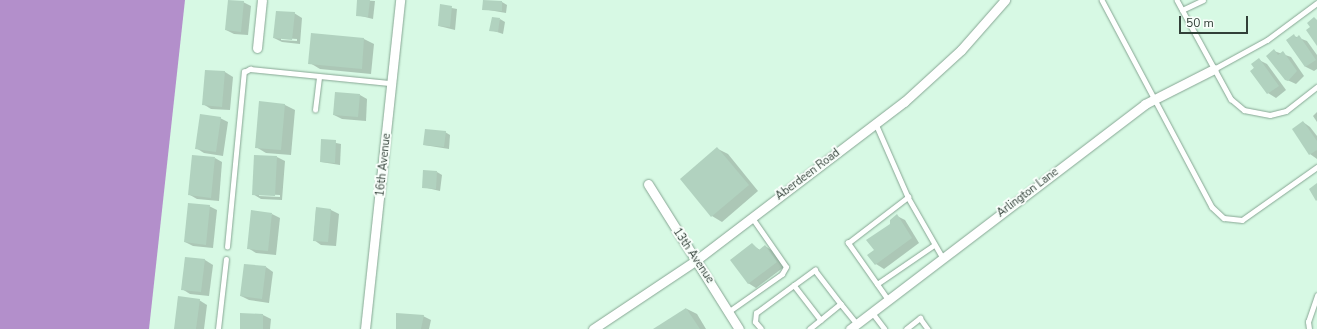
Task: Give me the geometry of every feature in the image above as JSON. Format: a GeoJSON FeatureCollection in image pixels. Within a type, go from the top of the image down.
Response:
{"type":"FeatureCollection","features":[{"type":"Feature","properties":{"kind":"street"},"geometry":{"type":"LineString","coordinates":[[257,48],[262,0]]}},
{"type":"Feature","properties":{"kind":"street","name":"16th Avenue"},"geometry":{"type":"LineString","coordinates":[[365,329],[393,83],[400,0]]}},
{"type":"Feature","properties":{"kind":"street","name":"Aberdeen Road"},"geometry":{"type":"LineString","coordinates":[[593,329],[695,261],[876,124],[961,50],[1005,0]]}},
{"type":"Feature","properties":{"kind":"street","name":"Arlington Lane"},"geometry":{"type":"LineString","coordinates":[[854,326],[1155,99],[1214,69]]}},
{"type":"Feature","properties":{"kind":"street","name":"13th Avenue"},"geometry":{"type":"LineString","coordinates":[[648,184],[738,329]]}},
{"type":"Feature","properties":{"kind":"lane"},"geometry":{"type":"LineString","coordinates":[[1102,0],[1212,208],[1224,218],[1242,220],[1317,167]]}},
{"type":"Feature","properties":{"kind":"lane"},"geometry":{"type":"LineString","coordinates":[[1177,0],[1231,99],[1244,110],[1270,115],[1286,111],[1317,87]]}},
{"type":"Feature","properties":{"kind":"lane"},"geometry":{"type":"LineString","coordinates":[[1182,10],[1203,0]]}},
{"type":"Feature","properties":{"kind":"lane"},"geometry":{"type":"LineString","coordinates":[[1214,69],[1267,40],[1317,3]]}},
{"type":"Feature","properties":{"kind":"lane"},"geometry":{"type":"LineString","coordinates":[[227,247],[244,72],[250,69],[319,77],[393,83]]}},
{"type":"Feature","properties":{"kind":"lane"},"geometry":{"type":"LineString","coordinates":[[315,110],[319,77]]}},
{"type":"Feature","properties":{"kind":"lane"},"geometry":{"type":"LineString","coordinates":[[876,124],[908,197],[934,245],[943,258]]}},
{"type":"Feature","properties":{"kind":"lane"},"geometry":{"type":"LineString","coordinates":[[888,300],[848,243],[908,197]]}},
{"type":"Feature","properties":{"kind":"lane"},"geometry":{"type":"LineString","coordinates":[[728,312],[782,274],[786,266],[752,218]]}},
{"type":"Feature","properties":{"kind":"lane"},"geometry":{"type":"LineString","coordinates":[[877,284],[934,245]]}},
{"type":"Feature","properties":{"kind":"lane"},"geometry":{"type":"LineString","coordinates":[[218,329],[226,259]]}},
{"type":"Feature","properties":{"kind":"lane"},"geometry":{"type":"LineString","coordinates":[[760,329],[755,322],[756,313],[815,270],[841,304],[854,326]]}},
{"type":"Feature","properties":{"kind":"lane"},"geometry":{"type":"LineString","coordinates":[[794,285],[821,320]]}},
{"type":"Feature","properties":{"kind":"lane"},"geometry":{"type":"LineString","coordinates":[[1309,329],[1308,322],[1317,296]]}},
{"type":"Feature","properties":{"kind":"lane"},"geometry":{"type":"LineString","coordinates":[[810,329],[841,304]]}},
{"type":"Feature","properties":{"kind":"lane"},"geometry":{"type":"LineString","coordinates":[[872,312],[885,329]]}},
{"type":"Feature","properties":{"kind":"lane"},"geometry":{"type":"LineString","coordinates":[[906,329],[920,318],[928,329]]}},
{"type":"Feature","properties":{"kind":"shaded area"},"geometry":{"type":"Polygon","coordinates":[[[0,0],[185,0],[149,329],[0,329],[0,0]]]}},
{"type":"Feature","properties":{"kind":"building"},"geometry":{"type":"Polygon","coordinates":[[[228,0],[244,1],[241,32],[225,30],[228,0]]]}},
{"type":"Feature","properties":{"kind":"building"},"geometry":{"type":"Polygon","coordinates":[[[357,0],[370,0],[368,17],[356,16],[357,0]]]}},
{"type":"Feature","properties":{"kind":"building"},"geometry":{"type":"Polygon","coordinates":[[[483,0],[502,1],[502,11],[482,10],[483,0]]]}},
{"type":"Feature","properties":{"kind":"building"},"geometry":{"type":"Polygon","coordinates":[[[440,4],[452,6],[450,27],[438,26],[440,4]]]}},
{"type":"Feature","properties":{"kind":"building"},"geometry":{"type":"Polygon","coordinates":[[[276,11],[295,12],[292,40],[273,38],[276,11]]]}},
{"type":"Feature","properties":{"kind":"building"},"geometry":{"type":"Polygon","coordinates":[[[492,17],[500,18],[498,32],[489,31],[492,17]]]}},
{"type":"Feature","properties":{"kind":"building"},"geometry":{"type":"Polygon","coordinates":[[[1314,17],[1317,20],[1317,46],[1306,30],[1310,27],[1307,23],[1314,17]]]}},
{"type":"Feature","properties":{"kind":"building"},"geometry":{"type":"Polygon","coordinates":[[[311,33],[364,38],[362,69],[308,64],[311,33]]]}},
{"type":"Feature","properties":{"kind":"building"},"geometry":{"type":"Polygon","coordinates":[[[1294,34],[1296,38],[1299,35],[1316,60],[1305,67],[1286,40],[1294,34]]]}},
{"type":"Feature","properties":{"kind":"building"},"geometry":{"type":"Polygon","coordinates":[[[1274,49],[1278,55],[1283,51],[1297,71],[1288,81],[1285,80],[1266,56],[1274,49]]]}},
{"type":"Feature","properties":{"kind":"building"},"geometry":{"type":"Polygon","coordinates":[[[1259,58],[1279,86],[1267,94],[1250,71],[1254,68],[1251,64],[1259,58]]]}},
{"type":"Feature","properties":{"kind":"building"},"geometry":{"type":"Polygon","coordinates":[[[205,70],[225,71],[222,107],[202,105],[205,70]]]}},
{"type":"Feature","properties":{"kind":"building"},"geometry":{"type":"Polygon","coordinates":[[[335,92],[360,94],[358,117],[333,115],[335,92]]]}},
{"type":"Feature","properties":{"kind":"building"},"geometry":{"type":"Polygon","coordinates":[[[259,101],[285,104],[281,150],[255,148],[259,101]]]}},
{"type":"Feature","properties":{"kind":"building"},"geometry":{"type":"Polygon","coordinates":[[[200,114],[221,117],[216,152],[195,149],[200,114]]]}},
{"type":"Feature","properties":{"kind":"building"},"geometry":{"type":"Polygon","coordinates":[[[1303,121],[1317,141],[1317,150],[1309,155],[1292,129],[1303,121]]]}},
{"type":"Feature","properties":{"kind":"building"},"geometry":{"type":"Polygon","coordinates":[[[425,129],[446,131],[444,147],[423,145],[425,129]]]}},
{"type":"Feature","properties":{"kind":"building"},"geometry":{"type":"Polygon","coordinates":[[[321,139],[336,140],[335,163],[320,162],[321,139]]]}},
{"type":"Feature","properties":{"kind":"building"},"geometry":{"type":"Polygon","coordinates":[[[717,147],[749,185],[711,217],[680,179],[717,147]]]}},
{"type":"Feature","properties":{"kind":"building"},"geometry":{"type":"Polygon","coordinates":[[[192,155],[215,157],[211,198],[188,195],[192,155]]]}},
{"type":"Feature","properties":{"kind":"building"},"geometry":{"type":"Polygon","coordinates":[[[254,155],[277,156],[275,196],[252,195],[254,155]]]}},
{"type":"Feature","properties":{"kind":"building"},"geometry":{"type":"Polygon","coordinates":[[[423,170],[437,171],[436,189],[422,188],[423,170]]]}},
{"type":"Feature","properties":{"kind":"building"},"geometry":{"type":"Polygon","coordinates":[[[1317,183],[1317,200],[1316,201],[1309,189],[1317,183]]]}},
{"type":"Feature","properties":{"kind":"building"},"geometry":{"type":"Polygon","coordinates":[[[188,203],[210,205],[206,245],[184,242],[188,203]]]}},
{"type":"Feature","properties":{"kind":"building"},"geometry":{"type":"Polygon","coordinates":[[[316,207],[331,209],[328,242],[313,241],[316,207]]]}},
{"type":"Feature","properties":{"kind":"building"},"geometry":{"type":"Polygon","coordinates":[[[251,210],[272,213],[268,251],[247,249],[251,210]]]}},
{"type":"Feature","properties":{"kind":"building"},"geometry":{"type":"Polygon","coordinates":[[[897,214],[912,238],[875,265],[867,255],[874,250],[866,240],[890,224],[890,220],[897,214]]]}},
{"type":"Feature","properties":{"kind":"building"},"geometry":{"type":"Polygon","coordinates":[[[752,243],[759,250],[765,245],[777,262],[748,284],[730,260],[752,243]]]}},
{"type":"Feature","properties":{"kind":"building"},"geometry":{"type":"Polygon","coordinates":[[[185,257],[205,259],[201,292],[181,290],[185,257]]]}},
{"type":"Feature","properties":{"kind":"building"},"geometry":{"type":"Polygon","coordinates":[[[244,264],[266,266],[262,299],[240,296],[244,264]]]}},
{"type":"Feature","properties":{"kind":"building"},"geometry":{"type":"Polygon","coordinates":[[[178,296],[200,299],[196,329],[174,329],[178,296]]]}},
{"type":"Feature","properties":{"kind":"building"},"geometry":{"type":"Polygon","coordinates":[[[686,308],[700,329],[653,329],[686,308]]]}},
{"type":"Feature","properties":{"kind":"building"},"geometry":{"type":"Polygon","coordinates":[[[240,313],[263,314],[263,329],[240,329],[240,313]]]}},
{"type":"Feature","properties":{"kind":"building"},"geometry":{"type":"Polygon","coordinates":[[[396,313],[424,315],[421,329],[396,329],[396,313]]]}}]}
